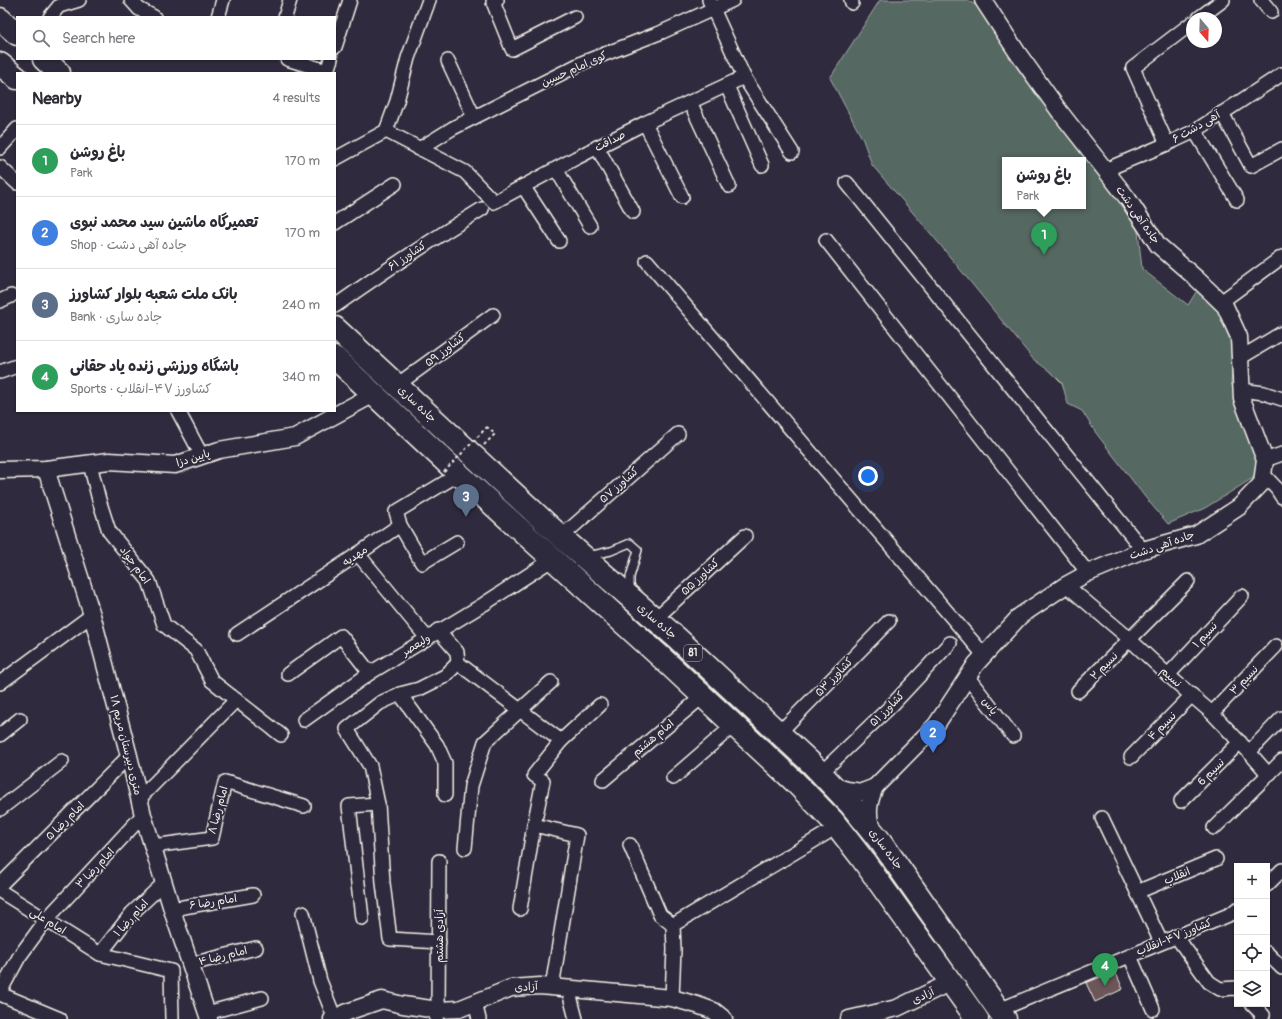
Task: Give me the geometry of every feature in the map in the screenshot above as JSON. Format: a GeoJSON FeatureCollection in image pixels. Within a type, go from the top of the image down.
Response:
{"type":"FeatureCollection","features":[{"type":"Feature","properties":{"kind":"highway"},"geometry":{"type":"LineString","coordinates":[[0,18],[16,33]]}},
{"type":"Feature","properties":{"kind":"highway"},"geometry":{"type":"LineString","coordinates":[[45,60],[57,72]]}},
{"type":"Feature","properties":{"kind":"highway"},"geometry":{"type":"LineString","coordinates":[[0,64],[16,77]]}},
{"type":"Feature","properties":{"kind":"highway"},"geometry":{"type":"LineString","coordinates":[[43,72],[48,70],[55,72]]}},
{"type":"Feature","properties":{"kind":"highway","name":"جاده ساری"},"geometry":{"type":"LineString","coordinates":[[336,329],[561,537],[655,619],[827,780],[851,805],[910,882],[1002,1015]]}},
{"type":"Feature","properties":{"kind":"highway","name":"جاده ساری"},"geometry":{"type":"LineString","coordinates":[[336,359],[374,394],[451,473],[553,559],[794,781],[837,827],[878,879],[977,1019]]}},
{"type":"Feature","properties":{"kind":"street"},"geometry":{"type":"LineString","coordinates":[[51,16],[59,6],[79,0]]}},
{"type":"Feature","properties":{"kind":"street"},"geometry":{"type":"LineString","coordinates":[[131,0],[139,9],[152,16]]}},
{"type":"Feature","properties":{"kind":"street"},"geometry":{"type":"LineString","coordinates":[[218,16],[223,0]]}},
{"type":"Feature","properties":{"kind":"street"},"geometry":{"type":"LineString","coordinates":[[285,16],[290,0]]}},
{"type":"Feature","properties":{"kind":"street"},"geometry":{"type":"LineString","coordinates":[[336,44],[350,0]]}},
{"type":"Feature","properties":{"kind":"street"},"geometry":{"type":"LineString","coordinates":[[336,158],[386,131],[397,101],[408,58],[429,0]]}},
{"type":"Feature","properties":{"kind":"street","name":"کوی امام حسین"},"geometry":{"type":"LineString","coordinates":[[420,148],[453,128],[584,62],[662,32],[711,5],[733,0]]}},
{"type":"Feature","properties":{"kind":"street","name":"جاده آهی دشت"},"geometry":{"type":"LineString","coordinates":[[875,787],[936,724],[976,664],[1020,616],[1088,572],[1143,550],[1202,531],[1239,507],[1262,483],[1264,467],[1242,399],[1240,337],[1225,306],[1198,279],[1158,245],[1128,199],[1056,106],[983,0]]}},
{"type":"Feature","properties":{"kind":"street"},"geometry":{"type":"LineString","coordinates":[[1207,12],[1223,0]]}},
{"type":"Feature","properties":{"kind":"street"},"geometry":{"type":"LineString","coordinates":[[1261,0],[1271,12]]}},
{"type":"Feature","properties":{"kind":"street"},"geometry":{"type":"LineString","coordinates":[[493,1],[512,49],[574,17]]}},
{"type":"Feature","properties":{"kind":"street"},"geometry":{"type":"LineString","coordinates":[[711,5],[744,77],[792,152]]}},
{"type":"Feature","properties":{"kind":"street"},"geometry":{"type":"LineString","coordinates":[[1167,144],[1133,68],[1186,28]]}},
{"type":"Feature","properties":{"kind":"street"},"geometry":{"type":"LineString","coordinates":[[290,60],[328,71],[331,60]]}},
{"type":"Feature","properties":{"kind":"street"},"geometry":{"type":"LineString","coordinates":[[448,61],[474,117]]}},
{"type":"Feature","properties":{"kind":"street","name":"آهی دشت ۶"},"geometry":{"type":"LineString","coordinates":[[1105,170],[1195,131],[1282,74]]}},
{"type":"Feature","properties":{"kind":"street","name":"صداقت"},"geometry":{"type":"LineString","coordinates":[[420,148],[465,172],[494,202],[597,147],[744,77]]}},
{"type":"Feature","properties":{"kind":"street"},"geometry":{"type":"LineString","coordinates":[[727,86],[762,165]]}},
{"type":"Feature","properties":{"kind":"street"},"geometry":{"type":"LineString","coordinates":[[690,102],[729,186]]}},
{"type":"Feature","properties":{"kind":"street"},"geometry":{"type":"LineString","coordinates":[[1222,113],[1251,166],[1282,149]]}},
{"type":"Feature","properties":{"kind":"street"},"geometry":{"type":"LineString","coordinates":[[645,124],[682,197]]}},
{"type":"Feature","properties":{"kind":"street"},"geometry":{"type":"LineString","coordinates":[[0,148],[16,130]]}},
{"type":"Feature","properties":{"kind":"street"},"geometry":{"type":"LineString","coordinates":[[386,131],[420,148]]}},
{"type":"Feature","properties":{"kind":"street"},"geometry":{"type":"LineString","coordinates":[[1195,131],[1236,200]]}},
{"type":"Feature","properties":{"kind":"street"},"geometry":{"type":"LineString","coordinates":[[597,147],[633,212]]}},
{"type":"Feature","properties":{"kind":"street"},"geometry":{"type":"LineString","coordinates":[[0,166],[16,182]]}},
{"type":"Feature","properties":{"kind":"street"},"geometry":{"type":"LineString","coordinates":[[556,169],[590,226]]}},
{"type":"Feature","properties":{"kind":"street"},"geometry":{"type":"LineString","coordinates":[[847,183],[1143,550]]}},
{"type":"Feature","properties":{"kind":"street"},"geometry":{"type":"LineString","coordinates":[[336,222],[395,184]]}},
{"type":"Feature","properties":{"kind":"street"},"geometry":{"type":"LineString","coordinates":[[523,186],[559,241]]}},
{"type":"Feature","properties":{"kind":"street","name":"کشاورز ۶۱"},"geometry":{"type":"LineString","coordinates":[[336,305],[439,235],[482,209]]}},
{"type":"Feature","properties":{"kind":"street"},"geometry":{"type":"LineString","coordinates":[[826,240],[1088,572]]}},
{"type":"Feature","properties":{"kind":"street"},"geometry":{"type":"LineString","coordinates":[[1221,302],[1282,257]]}},
{"type":"Feature","properties":{"kind":"street"},"geometry":{"type":"LineString","coordinates":[[647,261],[984,655]]}},
{"type":"Feature","properties":{"kind":"street","name":"کشاورز ۵۹"},"geometry":{"type":"LineString","coordinates":[[397,385],[493,315]]}},
{"type":"Feature","properties":{"kind":"street"},"geometry":{"type":"LineString","coordinates":[[1240,358],[1282,333]]}},
{"type":"Feature","properties":{"kind":"street"},"geometry":{"type":"LineString","coordinates":[[0,372],[16,366]]}},
{"type":"Feature","properties":{"kind":"street"},"geometry":{"type":"LineString","coordinates":[[1241,390],[1264,393],[1282,398]]}},
{"type":"Feature","properties":{"kind":"street","name":"پایین دزا"},"geometry":{"type":"LineString","coordinates":[[0,470],[46,470],[109,462],[175,465],[219,450],[295,437],[374,394]]}},
{"type":"Feature","properties":{"kind":"street"},"geometry":{"type":"LineString","coordinates":[[179,412],[202,456]]}},
{"type":"Feature","properties":{"kind":"street","name":"کشاورز ۵۷"},"geometry":{"type":"LineString","coordinates":[[561,537],[678,434]]}},
{"type":"Feature","properties":{"kind":"street"},"geometry":{"type":"LineString","coordinates":[[1282,454],[1264,467],[1282,497]]}},
{"type":"Feature","properties":{"kind":"street","name":"امام جواد"},"geometry":{"type":"LineString","coordinates":[[90,464],[110,531],[149,581],[164,625],[196,650],[212,682],[281,735]]}},
{"type":"Feature","properties":{"kind":"street","name":"۱۸ متری دبیرستان مریم"},"geometry":{"type":"LineString","coordinates":[[46,470],[92,615],[130,756],[143,816],[208,1016]]}},
{"type":"Feature","properties":{"kind":"street"},"geometry":{"type":"LineString","coordinates":[[451,473],[396,512],[400,525],[422,563],[457,542]]}},
{"type":"Feature","properties":{"kind":"street","name":"مهدیه"},"geometry":{"type":"LineString","coordinates":[[238,634],[400,525]]}},
{"type":"Feature","properties":{"kind":"street","name":"کشاورز ۵۵"},"geometry":{"type":"LineString","coordinates":[[655,619],[746,536]]}},
{"type":"Feature","properties":{"kind":"street"},"geometry":{"type":"LineString","coordinates":[[358,554],[427,638]]}},
{"type":"Feature","properties":{"kind":"street","name":"ولیعصر"},"geometry":{"type":"LineString","coordinates":[[304,720],[370,673],[438,630],[484,604],[553,559]]}},
{"type":"Feature","properties":{"kind":"street","name":"نسیم ۲"},"geometry":{"type":"LineString","coordinates":[[1078,691],[1188,582]]}},
{"type":"Feature","properties":{"kind":"street","name":"نسیم"},"geometry":{"type":"LineString","coordinates":[[1066,585],[1212,713],[1269,774]]}},
{"type":"Feature","properties":{"kind":"street","name":"نسیم ۱"},"geometry":{"type":"LineString","coordinates":[[1168,675],[1242,596]]}},
{"type":"Feature","properties":{"kind":"street"},"geometry":{"type":"LineString","coordinates":[[0,683],[92,615]]}},
{"type":"Feature","properties":{"kind":"street","name":"کشاورز ۵۳"},"geometry":{"type":"LineString","coordinates":[[779,734],[889,621]]}},
{"type":"Feature","properties":{"kind":"street"},"geometry":{"type":"LineString","coordinates":[[438,630],[457,652],[458,663],[561,741]]}},
{"type":"Feature","properties":{"kind":"street"},"geometry":{"type":"LineString","coordinates":[[288,674],[342,636],[370,673]]}},
{"type":"Feature","properties":{"kind":"street","name":"کشاورز ۵۱"},"geometry":{"type":"LineString","coordinates":[[827,780],[892,705],[950,643]]}},
{"type":"Feature","properties":{"kind":"street","name":"نسیم ۳"},"geometry":{"type":"LineString","coordinates":[[1212,713],[1276,646]]}},
{"type":"Feature","properties":{"kind":"street"},"geometry":{"type":"LineString","coordinates":[[439,942],[390,939],[383,883],[378,804],[370,766],[347,729],[380,703],[400,694],[419,689],[445,676],[458,663]]}},
{"type":"Feature","properties":{"kind":"street","name":"یاس"},"geometry":{"type":"LineString","coordinates":[[967,676],[1013,736]]}},
{"type":"Feature","properties":{"kind":"street"},"geometry":{"type":"LineString","coordinates":[[465,848],[471,786],[485,742],[521,711],[551,682]]}},
{"type":"Feature","properties":{"kind":"street"},"geometry":{"type":"LineString","coordinates":[[400,694],[438,745],[445,763],[445,794]]}},
{"type":"Feature","properties":{"kind":"street","name":"نسیم ۴"},"geometry":{"type":"LineString","coordinates":[[1131,757],[1192,695]]}},
{"type":"Feature","properties":{"kind":"street","name":"امام هشتم"},"geometry":{"type":"LineString","coordinates":[[604,780],[703,696]]}},
{"type":"Feature","properties":{"kind":"street"},"geometry":{"type":"LineString","coordinates":[[139,799],[236,700]]}},
{"type":"Feature","properties":{"kind":"street"},"geometry":{"type":"LineString","coordinates":[[520,909],[543,781],[534,775],[561,741],[600,705]]}},
{"type":"Feature","properties":{"kind":"street","name":"نسیم 6"},"geometry":{"type":"LineString","coordinates":[[1182,801],[1245,747],[1282,718]]}},
{"type":"Feature","properties":{"kind":"street"},"geometry":{"type":"LineString","coordinates":[[0,735],[20,719]]}},
{"type":"Feature","properties":{"kind":"street"},"geometry":{"type":"LineString","coordinates":[[673,778],[734,725]]}},
{"type":"Feature","properties":{"kind":"street","name":"امام رضا ۵"},"geometry":{"type":"LineString","coordinates":[[0,885],[130,756]]}},
{"type":"Feature","properties":{"kind":"street"},"geometry":{"type":"LineString","coordinates":[[0,809],[62,761]]}},
{"type":"Feature","properties":{"kind":"street"},"geometry":{"type":"LineString","coordinates":[[1214,828],[1282,761]]}},
{"type":"Feature","properties":{"kind":"street"},"geometry":{"type":"LineString","coordinates":[[827,780],[847,790],[862,792],[875,787]]}},
{"type":"Feature","properties":{"kind":"street","name":"امام رضا ۸"},"geometry":{"type":"LineString","coordinates":[[153,846],[212,838],[225,782],[304,806]]}},
{"type":"Feature","properties":{"kind":"street"},"geometry":{"type":"LineString","coordinates":[[872,831],[868,817],[870,800],[875,787]]}},
{"type":"Feature","properties":{"kind":"street"},"geometry":{"type":"LineString","coordinates":[[362,918],[349,806],[378,804]]}},
{"type":"Feature","properties":{"kind":"street","name":"امام رضا ۳"},"geometry":{"type":"LineString","coordinates":[[0,993],[19,957],[46,920],[143,816]]}},
{"type":"Feature","properties":{"kind":"street"},"geometry":{"type":"LineString","coordinates":[[1102,818],[1161,942]]}},
{"type":"Feature","properties":{"kind":"street"},"geometry":{"type":"LineString","coordinates":[[534,825],[577,835],[552,987]]}},
{"type":"Feature","properties":{"kind":"street"},"geometry":{"type":"LineString","coordinates":[[673,924],[837,827]]}},
{"type":"Feature","properties":{"kind":"street"},"geometry":{"type":"LineString","coordinates":[[630,845],[660,915],[673,924]]}},
{"type":"Feature","properties":{"kind":"street","name":"انقلاب"},"geometry":{"type":"LineString","coordinates":[[1137,892],[1216,859]]}},
{"type":"Feature","properties":{"kind":"street","name":"آزادی هشتم"},"geometry":{"type":"LineString","coordinates":[[437,1015],[439,861]]}},
{"type":"Feature","properties":{"kind":"street"},"geometry":{"type":"LineString","coordinates":[[1270,882],[1282,870]]}},
{"type":"Feature","properties":{"kind":"street","name":"امام رضا ۱"},"geometry":{"type":"LineString","coordinates":[[97,953],[132,913],[164,883]]}},
{"type":"Feature","properties":{"kind":"street","name":"امام علی"},"geometry":{"type":"LineString","coordinates":[[0,891],[97,953],[172,971],[172,1019]]}},
{"type":"Feature","properties":{"kind":"street","name":"امام رضا ۶"},"geometry":{"type":"LineString","coordinates":[[172,908],[253,895]]}},
{"type":"Feature","properties":{"kind":"street"},"geometry":{"type":"LineString","coordinates":[[303,913],[320,981],[334,1019]]}},
{"type":"Feature","properties":{"kind":"street","name":"کشاورز ۴۷-انقلاب"},"geometry":{"type":"LineString","coordinates":[[1002,1015],[1161,942],[1234,915]]}},
{"type":"Feature","properties":{"kind":"street"},"geometry":{"type":"LineString","coordinates":[[672,998],[674,949],[673,924]]}},
{"type":"Feature","properties":{"kind":"street"},"geometry":{"type":"LineString","coordinates":[[1176,936],[1209,982],[1220,989],[1234,988]]}},
{"type":"Feature","properties":{"kind":"street","name":"امام رضا ۴"},"geometry":{"type":"LineString","coordinates":[[190,964],[256,948]]}},
{"type":"Feature","properties":{"kind":"street"},"geometry":{"type":"LineString","coordinates":[[1130,956],[1153,1009]]}},
{"type":"Feature","properties":{"kind":"street"},"geometry":{"type":"LineString","coordinates":[[1270,956],[1282,968]]}},
{"type":"Feature","properties":{"kind":"street","name":"آزادی"},"geometry":{"type":"LineString","coordinates":[[849,1019],[897,1008],[951,982]]}},
{"type":"Feature","properties":{"kind":"street","name":"آزادی"},"geometry":{"type":"LineString","coordinates":[[334,1019],[350,1011],[382,1000],[437,1015],[459,1010],[511,988],[540,986],[672,998],[714,1011],[724,1019]]}},
{"type":"Feature","properties":{"kind":"street"},"geometry":{"type":"LineString","coordinates":[[568,988],[576,1019]]}},
{"type":"Feature","properties":{"kind":"street"},"geometry":{"type":"LineString","coordinates":[[0,993],[29,1013],[60,1019]]}},
{"type":"Feature","properties":{"kind":"street"},"geometry":{"type":"LineString","coordinates":[[208,1016],[262,998]]}},
{"type":"Feature","properties":{"kind":"street"},"geometry":{"type":"LineString","coordinates":[[475,1004],[479,1019]]}},
{"type":"Feature","properties":{"kind":"street"},"geometry":{"type":"LineString","coordinates":[[1255,1007],[1263,1015],[1261,1019]]}},
{"type":"Feature","properties":{"kind":"lane"},"geometry":{"type":"LineString","coordinates":[[584,556],[611,551],[630,543],[638,550],[630,577],[630,598]]}},
{"type":"Feature","properties":{"kind":"path"},"geometry":{"type":"LineString","coordinates":[[451,473],[487,427],[495,434]]}},
{"type":"Feature","properties":{"kind":"green space"},"geometry":{"type":"Polygon","coordinates":[[[880,0],[967,0],[979,7],[1137,222],[1142,269],[1188,305],[1198,289],[1204,292],[1229,325],[1235,348],[1231,382],[1261,459],[1253,478],[1205,508],[1168,524],[1145,497],[1096,433],[1082,411],[1068,404],[1062,383],[1052,373],[1033,359],[937,241],[872,165],[863,140],[830,78],[880,0]]]}},
{"type":"Feature","properties":{"kind":"building"},"geometry":{"type":"Polygon","coordinates":[[[1115,971],[1123,989],[1095,1002],[1086,983],[1115,971]]]}},
{"type":"Feature","properties":{"kind":"place","name":"باغ روشن"},"geometry":{"type":"Point","coordinates":[1044,255]}},
{"type":"Feature","properties":{"kind":"place","name":"بانک ملت شعبه بلوار کشاورز"},"geometry":{"type":"Point","coordinates":[466,517]}},
{"type":"Feature","properties":{"kind":"place","name":"تعمیرگاه ماشین سید محمد نبوی"},"geometry":{"type":"Point","coordinates":[933,753]}},
{"type":"Feature","properties":{"kind":"place","name":"باشگاه ورزشی زنده یاد حقانی"},"geometry":{"type":"Point","coordinates":[1105,986]}}]}
